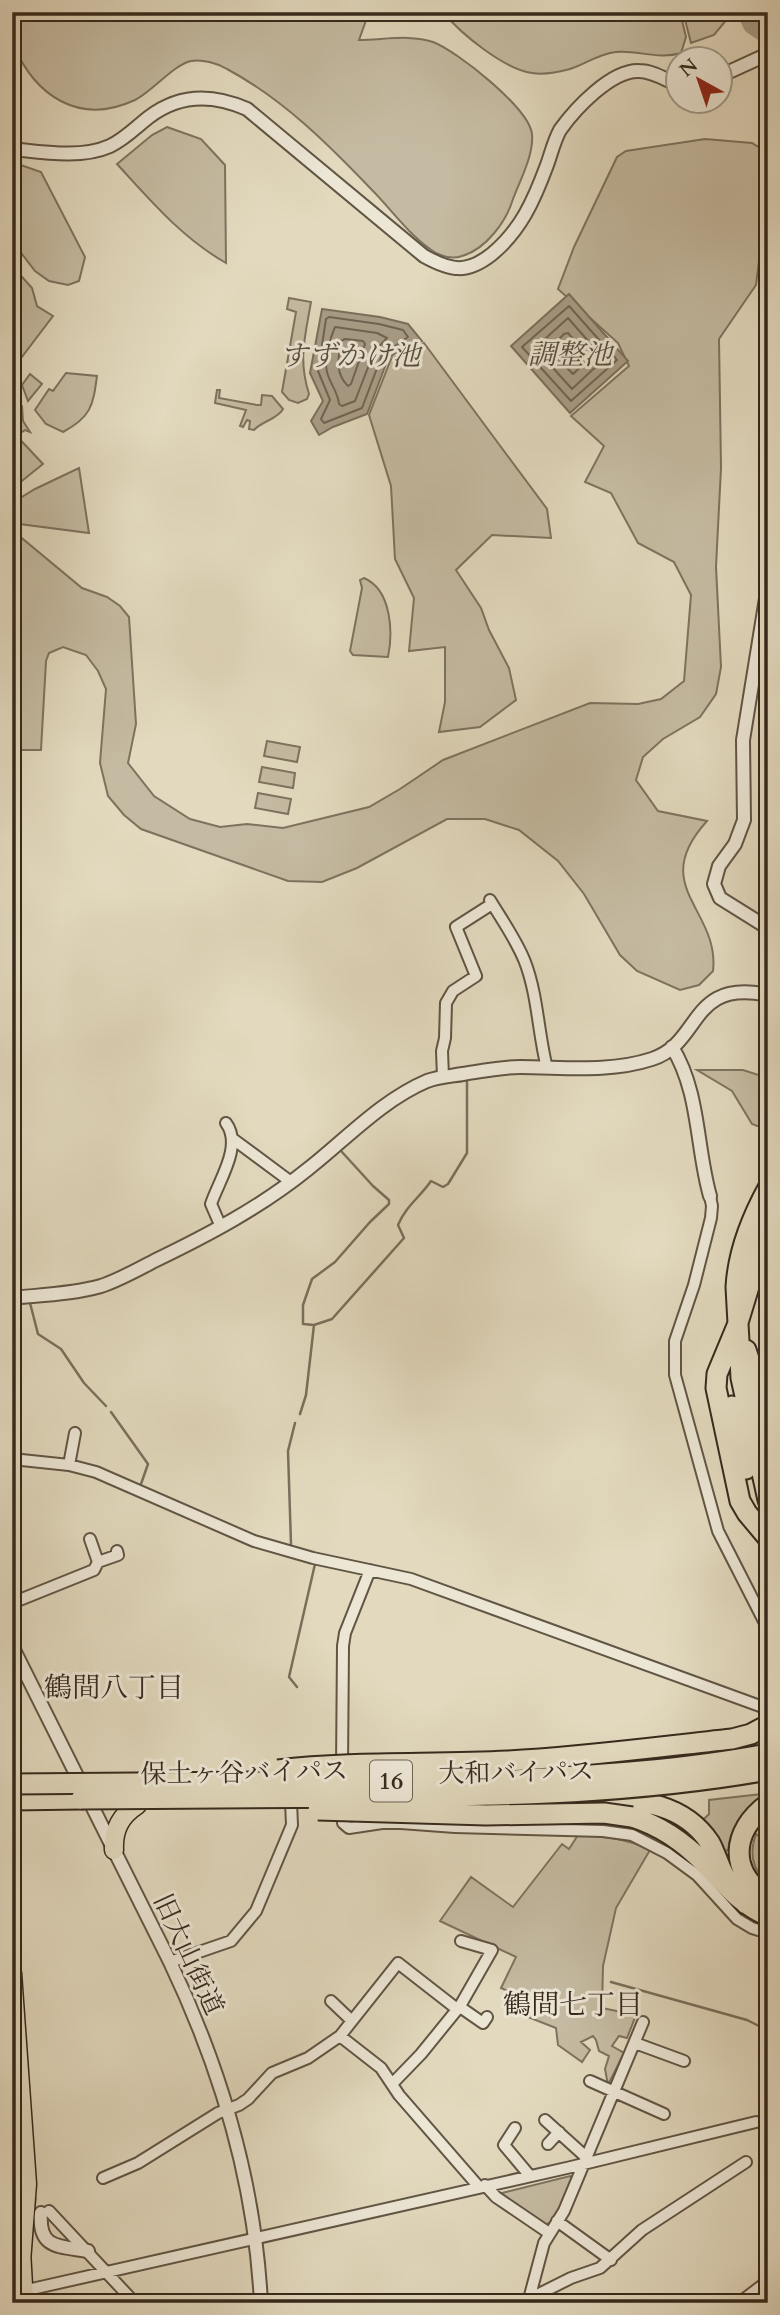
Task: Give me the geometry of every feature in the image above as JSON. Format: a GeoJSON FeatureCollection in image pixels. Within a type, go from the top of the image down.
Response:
{"type":"FeatureCollection","features":[{"type":"Feature","properties":{"kind":"highway"},"geometry":{"type":"LineString","coordinates":[[768,1188],[751,1221],[737,1272],[741,1378],[768,1536]]}},
{"type":"Feature","properties":{"kind":"highway"},"geometry":{"type":"LineString","coordinates":[[768,1224],[737,1326],[717,1374],[716,1388],[740,1501],[768,1536]]}},
{"type":"Feature","properties":{"kind":"highway"},"geometry":{"type":"LineString","coordinates":[[737,1326],[754,1374],[768,1431]]}},
{"type":"Feature","properties":{"kind":"highway"},"geometry":{"type":"LineString","coordinates":[[173,1782],[576,1756],[732,1739],[751,1734],[768,1725]]}},
{"type":"Feature","properties":{"kind":"highway"},"geometry":{"type":"LineString","coordinates":[[633,1765],[742,1748],[768,1740]]}},
{"type":"Feature","properties":{"kind":"highway","name":"大和バイパス"},"geometry":{"type":"LineString","coordinates":[[12,1776],[342,1770],[556,1770],[681,1761],[768,1749]]}},
{"type":"Feature","properties":{"kind":"highway","name":"保土ヶ谷バイパス"},"geometry":{"type":"LineString","coordinates":[[12,1784],[526,1779],[682,1767],[768,1754]]}},
{"type":"Feature","properties":{"kind":"highway","name":"保土ヶ谷バイパス"},"geometry":{"type":"LineString","coordinates":[[12,1800],[139,1802],[515,1796],[684,1783],[768,1770]]}},
{"type":"Feature","properties":{"kind":"highway","name":"大和バイパス"},"geometry":{"type":"LineString","coordinates":[[139,1802],[587,1797],[768,1777]]}},
{"type":"Feature","properties":{"kind":"highway"},"geometry":{"type":"LineString","coordinates":[[587,1797],[649,1803],[675,1811],[687,1818],[699,1828],[710,1844],[724,1873],[746,1904]]}},
{"type":"Feature","properties":{"kind":"highway","name":"16"},"geometry":{"type":"LineString","coordinates":[[12,1807],[87,1802]]}},
{"type":"Feature","properties":{"kind":"highway"},"geometry":{"type":"LineString","coordinates":[[114,1850],[114,1836],[120,1821],[139,1802],[486,1815],[604,1813],[632,1817],[658,1827],[684,1844],[746,1904],[768,1916]]}},
{"type":"Feature","properties":{"kind":"highway"},"geometry":{"type":"LineString","coordinates":[[767,1805],[745,1827],[739,1852],[741,1865],[750,1883],[768,1898]]}},
{"type":"Feature","properties":{"kind":"highway"},"geometry":{"type":"LineString","coordinates":[[12,1973],[27,2184],[21,2262]]}},
{"type":"Feature","properties":{"kind":"highway"},"geometry":{"type":"LineString","coordinates":[[12,2129],[24,2297]]}},
{"type":"Feature","properties":{"kind":"street"},"geometry":{"type":"LineString","coordinates":[[734,70],[768,54]]}},
{"type":"Feature","properties":{"kind":"street"},"geometry":{"type":"LineString","coordinates":[[12,149],[54,153],[95,150],[109,147],[123,139],[150,117],[176,102],[199,97],[234,103],[251,112],[424,256],[449,268],[461,269],[474,267],[504,244],[518,229],[530,209],[560,131],[598,90],[615,77],[635,71],[664,79]]}},
{"type":"Feature","properties":{"kind":"street"},"geometry":{"type":"LineString","coordinates":[[768,586],[741,757],[744,820],[735,844],[719,866],[714,884],[720,898],[768,928]]}},
{"type":"Feature","properties":{"kind":"street"},"geometry":{"type":"LineString","coordinates":[[443,1077],[446,1003],[453,990],[477,976],[456,927],[491,902],[525,960],[547,1068]]}},
{"type":"Feature","properties":{"kind":"street"},"geometry":{"type":"LineString","coordinates":[[12,1298],[101,1286],[222,1227],[291,1182],[411,1088],[443,1077],[506,1068],[592,1068],[638,1063],[653,1059],[672,1047],[701,1011],[716,998],[754,992],[768,995]]}},
{"type":"Feature","properties":{"kind":"street"},"geometry":{"type":"LineString","coordinates":[[672,1047],[687,1076],[703,1172],[712,1206],[694,1285],[675,1341],[675,1376],[718,1531],[768,1629]]}},
{"type":"Feature","properties":{"kind":"street"},"geometry":{"type":"LineString","coordinates":[[226,1123],[233,1139],[291,1182]]}},
{"type":"Feature","properties":{"kind":"street"},"geometry":{"type":"LineString","coordinates":[[222,1227],[211,1204],[229,1159],[233,1139]]}},
{"type":"Feature","properties":{"kind":"street"},"geometry":{"type":"LineString","coordinates":[[69,1465],[75,1433]]}},
{"type":"Feature","properties":{"kind":"street"},"geometry":{"type":"LineString","coordinates":[[12,1458],[69,1465],[96,1472],[254,1541],[313,1558],[411,1579],[768,1709]]}},
{"type":"Feature","properties":{"kind":"street"},"geometry":{"type":"LineString","coordinates":[[90,1539],[97,1571]]}},
{"type":"Feature","properties":{"kind":"street"},"geometry":{"type":"LineString","coordinates":[[12,1603],[97,1571],[116,1558],[117,1551]]}},
{"type":"Feature","properties":{"kind":"street"},"geometry":{"type":"LineString","coordinates":[[370,1570],[345,1633],[343,1646],[342,1818],[349,1828],[401,1823],[603,1831],[632,1835],[667,1853],[697,1875],[737,1919],[768,1933]]}},
{"type":"Feature","properties":{"kind":"street","name":"旧大山街道"},"geometry":{"type":"LineString","coordinates":[[12,1646],[77,1776],[87,1802],[114,1850],[193,2011],[228,2108],[244,2172],[256,2238],[261,2303]]}},
{"type":"Feature","properties":{"kind":"street"},"geometry":{"type":"LineString","coordinates":[[170,1962],[231,1941],[256,1911],[292,1825],[291,1802]]}},
{"type":"Feature","properties":{"kind":"street"},"geometry":{"type":"LineString","coordinates":[[392,2084],[421,2054],[458,2008],[492,1950],[461,1941]]}},
{"type":"Feature","properties":{"kind":"street"},"geometry":{"type":"LineString","coordinates":[[103,2178],[138,2164],[228,2108],[248,2099],[272,2073],[308,2058],[341,2036],[398,1963],[458,2008],[483,2023],[487,2017]]}},
{"type":"Feature","properties":{"kind":"street"},"geometry":{"type":"LineString","coordinates":[[331,2001],[352,2021]]}},
{"type":"Feature","properties":{"kind":"street"},"geometry":{"type":"LineString","coordinates":[[528,2301],[549,2232],[564,2211],[643,2022]]}},
{"type":"Feature","properties":{"kind":"street"},"geometry":{"type":"LineString","coordinates":[[341,2036],[382,2068],[399,2095],[482,2186],[549,2232]]}},
{"type":"Feature","properties":{"kind":"street"},"geometry":{"type":"LineString","coordinates":[[635,2043],[684,2061]]}},
{"type":"Feature","properties":{"kind":"street"},"geometry":{"type":"LineString","coordinates":[[590,2081],[664,2114]]}},
{"type":"Feature","properties":{"kind":"street"},"geometry":{"type":"LineString","coordinates":[[545,2120],[586,2161]]}},
{"type":"Feature","properties":{"kind":"street"},"geometry":{"type":"LineString","coordinates":[[24,2297],[107,2272],[756,2122]]}},
{"type":"Feature","properties":{"kind":"street"},"geometry":{"type":"LineString","coordinates":[[515,2127],[504,2145],[530,2176]]}},
{"type":"Feature","properties":{"kind":"street"},"geometry":{"type":"LineString","coordinates":[[548,2144],[559,2132]]}},
{"type":"Feature","properties":{"kind":"street"},"geometry":{"type":"LineString","coordinates":[[528,2301],[571,2278],[600,2268],[642,2230],[746,2162]]}},
{"type":"Feature","properties":{"kind":"street"},"geometry":{"type":"LineString","coordinates":[[42,2208],[40,2227],[48,2242],[56,2246],[88,2251]]}},
{"type":"Feature","properties":{"kind":"street"},"geometry":{"type":"LineString","coordinates":[[42,2208],[88,2251],[135,2303]]}},
{"type":"Feature","properties":{"kind":"street"},"geometry":{"type":"LineString","coordinates":[[557,2221],[611,2260]]}},
{"type":"Feature","properties":{"kind":"street"},"geometry":{"type":"LineString","coordinates":[[739,2303],[768,2281]]}},
{"type":"Feature","properties":{"kind":"shaded area"},"geometry":{"type":"Polygon","coordinates":[[[12,12],[369,12],[359,40],[406,38],[433,42],[474,68],[506,96],[528,123],[532,134],[529,159],[510,208],[487,241],[462,256],[442,256],[427,247],[402,224],[322,139],[267,94],[227,69],[209,62],[191,61],[184,63],[135,100],[95,110],[78,107],[61,101],[33,78],[13,44],[12,12]]]}},
{"type":"Feature","properties":{"kind":"shaded area"},"geometry":{"type":"Polygon","coordinates":[[[443,12],[680,12],[686,37],[683,46],[664,46],[664,56],[616,52],[570,69],[537,74],[496,58],[443,12]]]}},
{"type":"Feature","properties":{"kind":"shaded area"},"geometry":{"type":"Polygon","coordinates":[[[683,12],[733,12],[714,35],[691,43],[683,12]]]}},
{"type":"Feature","properties":{"kind":"shaded area"},"geometry":{"type":"Polygon","coordinates":[[[167,127],[201,139],[225,165],[226,263],[181,230],[117,164],[152,135],[167,127]]]}},
{"type":"Feature","properties":{"kind":"shaded area"},"geometry":{"type":"Polygon","coordinates":[[[705,139],[752,143],[768,153],[768,190],[756,285],[719,339],[721,468],[716,567],[721,667],[716,694],[700,717],[663,739],[643,757],[636,780],[658,811],[707,821],[690,844],[684,864],[684,881],[707,931],[712,949],[713,971],[699,985],[680,990],[637,971],[620,955],[584,894],[558,861],[519,830],[485,819],[447,819],[357,868],[322,882],[288,881],[141,829],[124,815],[108,796],[100,763],[106,689],[98,671],[86,655],[63,647],[49,653],[46,661],[41,750],[12,750],[12,530],[82,588],[107,597],[129,617],[136,724],[128,763],[154,796],[190,819],[220,827],[247,824],[283,828],[369,807],[443,760],[590,703],[638,704],[661,699],[684,681],[691,595],[674,562],[638,543],[611,493],[585,482],[604,446],[571,416],[629,366],[618,343],[558,289],[574,247],[617,157],[626,151],[705,139]]]}},
{"type":"Feature","properties":{"kind":"shaded area"},"geometry":{"type":"Polygon","coordinates":[[[12,162],[41,172],[85,257],[79,281],[68,285],[49,281],[35,271],[12,241],[12,162]]]}},
{"type":"Feature","properties":{"kind":"shaded area"},"geometry":{"type":"Polygon","coordinates":[[[14,268],[32,288],[37,306],[53,316],[12,370],[14,268]]]}},
{"type":"Feature","properties":{"kind":"shaded area"},"geometry":{"type":"Polygon","coordinates":[[[289,298],[311,302],[303,359],[309,394],[307,399],[298,403],[289,400],[282,392],[296,312],[287,309],[289,298]]]}},
{"type":"Feature","properties":{"kind":"shaded area"},"geometry":{"type":"Polygon","coordinates":[[[424,343],[547,509],[551,538],[492,535],[456,570],[481,608],[509,668],[516,700],[480,727],[439,732],[445,702],[445,647],[409,651],[414,598],[395,559],[391,486],[369,415],[391,359],[424,343]]]}},
{"type":"Feature","properties":{"kind":"shaded area"},"geometry":{"type":"Polygon","coordinates":[[[66,373],[97,376],[89,410],[80,421],[63,432],[46,424],[35,410],[49,389],[53,391],[66,373]]]}},
{"type":"Feature","properties":{"kind":"shaded area"},"geometry":{"type":"Polygon","coordinates":[[[30,374],[42,384],[28,401],[22,385],[30,374]]]}},
{"type":"Feature","properties":{"kind":"shaded area"},"geometry":{"type":"Polygon","coordinates":[[[217,390],[220,390],[219,398],[257,405],[261,405],[262,395],[272,396],[283,409],[254,430],[249,429],[250,421],[247,420],[243,427],[240,426],[246,410],[215,403],[217,390]]]}},
{"type":"Feature","properties":{"kind":"shaded area"},"geometry":{"type":"Polygon","coordinates":[[[12,398],[22,406],[23,421],[30,432],[22,432],[12,421],[12,398]]]}},
{"type":"Feature","properties":{"kind":"shaded area"},"geometry":{"type":"Polygon","coordinates":[[[12,431],[43,464],[12,489],[12,431]]]}},
{"type":"Feature","properties":{"kind":"shaded area"},"geometry":{"type":"Polygon","coordinates":[[[79,468],[89,533],[12,523],[12,503],[79,468]]]}},
{"type":"Feature","properties":{"kind":"shaded area"},"geometry":{"type":"Polygon","coordinates":[[[364,578],[380,592],[385,602],[390,625],[388,657],[353,655],[350,651],[362,588],[360,580],[364,578]]]}},
{"type":"Feature","properties":{"kind":"shaded area"},"geometry":{"type":"Polygon","coordinates":[[[267,741],[300,747],[297,762],[264,756],[267,741]]]}},
{"type":"Feature","properties":{"kind":"shaded area"},"geometry":{"type":"Polygon","coordinates":[[[262,767],[295,773],[293,788],[259,782],[262,767]]]}},
{"type":"Feature","properties":{"kind":"shaded area"},"geometry":{"type":"Polygon","coordinates":[[[258,793],[291,799],[288,814],[255,808],[258,793]]]}},
{"type":"Feature","properties":{"kind":"shaded area"},"geometry":{"type":"Polygon","coordinates":[[[697,1070],[743,1070],[768,1078],[768,1130],[752,1124],[732,1091],[697,1070]]]}},
{"type":"Feature","properties":{"kind":"shaded area"},"geometry":{"type":"Polygon","coordinates":[[[761,1794],[738,1820],[728,1850],[721,1852],[701,1822],[709,1814],[709,1800],[761,1794]]]}},
{"type":"Feature","properties":{"kind":"shaded area"},"geometry":{"type":"Polygon","coordinates":[[[756,1834],[762,1838],[768,1836],[768,1884],[758,1873],[753,1861],[756,1834]]]}},
{"type":"Feature","properties":{"kind":"shaded area"},"geometry":{"type":"Polygon","coordinates":[[[578,1835],[606,1837],[650,1850],[616,1908],[603,1966],[602,2008],[636,2015],[627,2038],[619,2036],[612,2046],[624,2053],[608,2085],[605,2069],[609,2056],[599,2051],[593,2036],[581,2042],[590,2050],[582,2062],[558,2045],[556,2028],[510,2010],[516,1995],[501,1988],[516,1957],[440,1921],[471,1877],[513,1907],[562,1844],[569,1849],[578,1835]]]}},
{"type":"Feature","properties":{"kind":"shaded area"},"geometry":{"type":"Polygon","coordinates":[[[570,2176],[573,2179],[563,2205],[551,2222],[545,2225],[498,2194],[570,2176]]]}},
{"type":"Feature","properties":{"kind":"water","name":"調整池"},"geometry":{"type":"Polygon","coordinates":[[[569,294],[628,361],[570,413],[511,346],[569,294]]]}},
{"type":"Feature","properties":{"kind":"water","name":"すずかけ池"},"geometry":{"type":"Polygon","coordinates":[[[322,309],[408,324],[422,341],[398,351],[388,359],[367,414],[319,435],[311,421],[323,401],[310,373],[322,309]]]}},
{"type":"Feature","properties":{"kind":"waterway"},"geometry":{"type":"LineString","coordinates":[[746,12],[752,25],[767,35]]}},
{"type":"Feature","properties":{"kind":"waterway"},"geometry":{"type":"LineString","coordinates":[[342,1152],[389,1200],[389,1204],[335,1262],[312,1279],[303,1305],[303,1324],[314,1325],[332,1319],[404,1238],[398,1225],[405,1212],[431,1181],[443,1187],[448,1184],[467,1153],[467,1081]]}},
{"type":"Feature","properties":{"kind":"waterway"},"geometry":{"type":"LineString","coordinates":[[30,1303],[38,1334],[61,1349],[84,1383],[106,1406]]}},
{"type":"Feature","properties":{"kind":"waterway"},"geometry":{"type":"LineString","coordinates":[[300,1414],[306,1395],[314,1325]]}},
{"type":"Feature","properties":{"kind":"waterway"},"geometry":{"type":"LineString","coordinates":[[111,1412],[148,1464],[141,1484]]}},
{"type":"Feature","properties":{"kind":"waterway"},"geometry":{"type":"LineString","coordinates":[[291,1544],[288,1451],[295,1423]]}},
{"type":"Feature","properties":{"kind":"waterway"},"geometry":{"type":"LineString","coordinates":[[297,1687],[289,1677],[315,1564]]}},
{"type":"Feature","properties":{"kind":"waterway"},"geometry":{"type":"LineString","coordinates":[[611,1982],[747,2020],[768,2035]]}},
{"type":"Feature","properties":{"kind":"tunnel"},"geometry":{"type":"LineString","coordinates":[[12,2199],[39,2203]]}},
{"type":"Feature","properties":{"kind":"district","name":"鶴間八丁目"},"geometry":{"type":"Point","coordinates":[114,1687]}},
{"type":"Feature","properties":{"kind":"district","name":"鶴間七丁目"},"geometry":{"type":"Point","coordinates":[573,2004]}}]}
